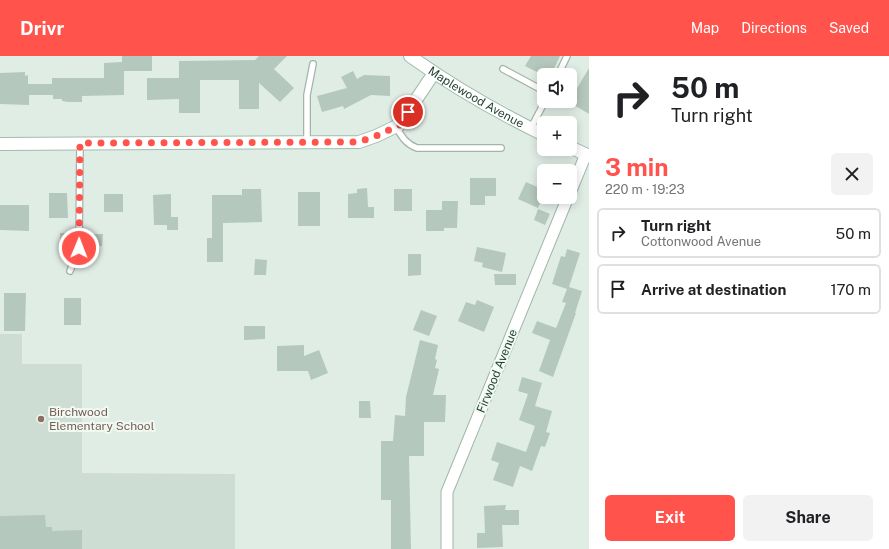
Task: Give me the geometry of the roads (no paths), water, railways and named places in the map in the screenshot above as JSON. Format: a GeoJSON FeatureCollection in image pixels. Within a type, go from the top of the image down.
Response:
{"type":"FeatureCollection","features":[{"type":"Feature","properties":{"kind":"street","name":"Maplewood Avenue"},"geometry":{"type":"LineString","coordinates":[[413,57],[434,73],[492,108],[537,131]]}},
{"type":"Feature","properties":{"kind":"street"},"geometry":{"type":"LineString","coordinates":[[0,144],[359,142],[400,125],[434,73]]}},
{"type":"Feature","properties":{"kind":"street"},"geometry":{"type":"LineString","coordinates":[[577,150],[587,155],[577,177]]}},
{"type":"Feature","properties":{"kind":"street","name":"Firwood Avenue"},"geometry":{"type":"LineString","coordinates":[[447,549],[446,492],[565,204]]}},
{"type":"Feature","properties":{"kind":"lane"},"geometry":{"type":"LineString","coordinates":[[561,68],[567,56]]}},
{"type":"Feature","properties":{"kind":"lane"},"geometry":{"type":"LineString","coordinates":[[307,142],[306,95],[313,64]]}},
{"type":"Feature","properties":{"kind":"lane"},"geometry":{"type":"LineString","coordinates":[[503,69],[537,87]]}},
{"type":"Feature","properties":{"kind":"lane"},"geometry":{"type":"LineString","coordinates":[[531,128],[541,108]]}},
{"type":"Feature","properties":{"kind":"lane"},"geometry":{"type":"LineString","coordinates":[[396,127],[404,141],[410,146],[417,148],[501,148]]}},
{"type":"Feature","properties":{"kind":"lane"},"geometry":{"type":"LineString","coordinates":[[70,271],[79,248],[80,143]]}},
{"type":"Feature","properties":{"kind":"place","name":"Birchwood Elementary School"},"geometry":{"type":"Point","coordinates":[41,419]}}]}
